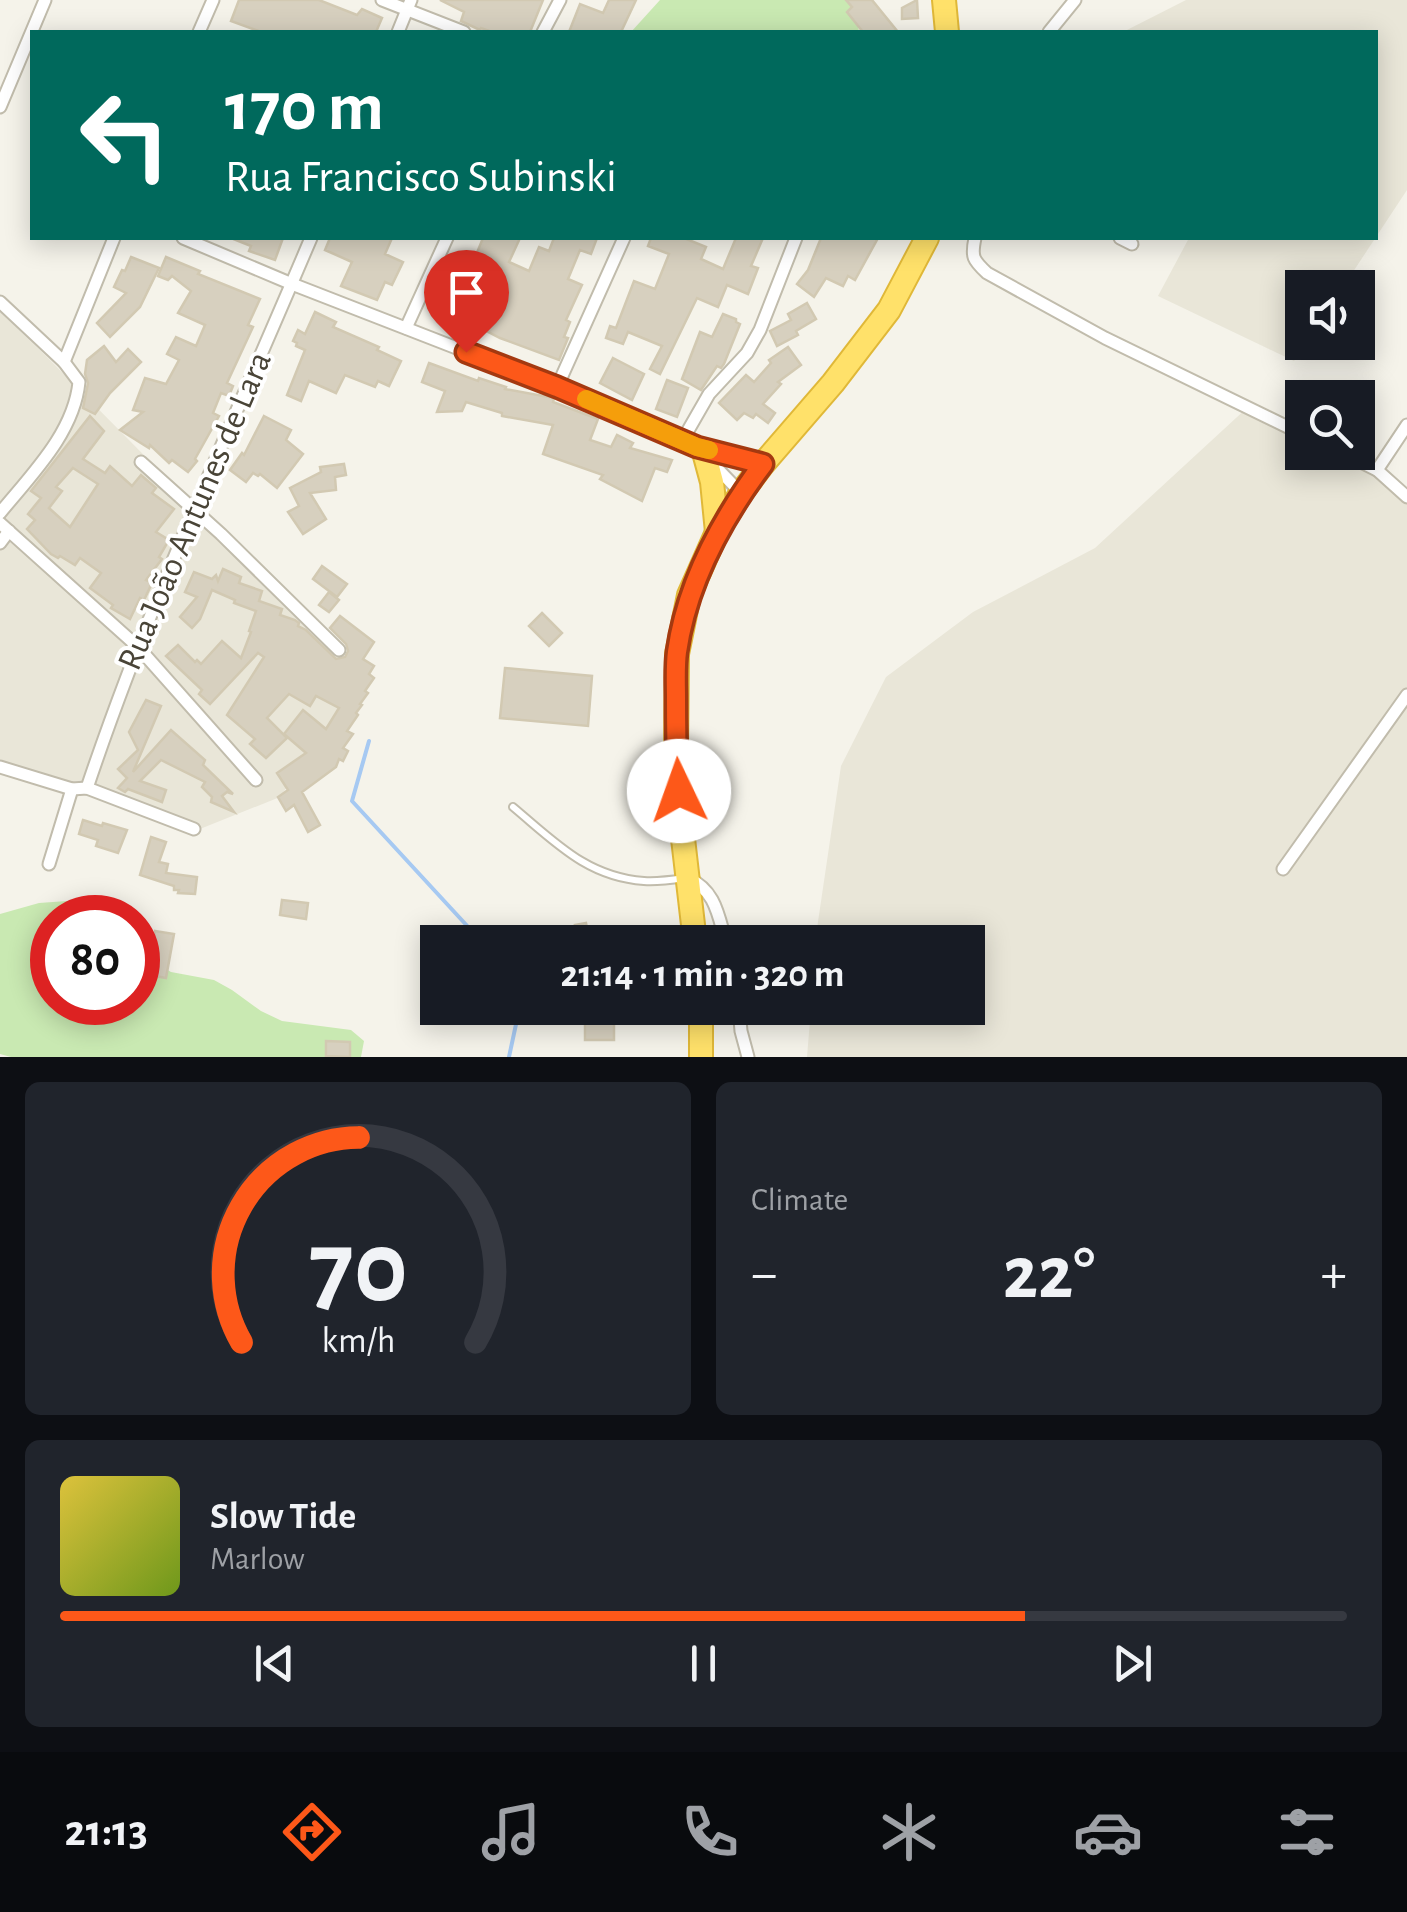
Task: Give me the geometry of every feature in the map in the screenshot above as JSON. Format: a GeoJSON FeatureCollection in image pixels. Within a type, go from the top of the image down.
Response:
{"type":"FeatureCollection","features":[{"type":"Feature","properties":{"kind":"highway"},"geometry":{"type":"LineString","coordinates":[[944,0],[947,30]]}},
{"type":"Feature","properties":{"kind":"highway"},"geometry":{"type":"LineString","coordinates":[[693,925],[676,752],[677,654],[689,595],[717,532],[741,493],[889,310],[926,240]]}},
{"type":"Feature","properties":{"kind":"highway"},"geometry":{"type":"LineString","coordinates":[[701,451],[714,497],[717,532]]}},
{"type":"Feature","properties":{"kind":"highway"},"geometry":{"type":"LineString","coordinates":[[700,1025],[701,1057]]}},
{"type":"Feature","properties":{"kind":"street"},"geometry":{"type":"LineString","coordinates":[[32,30],[45,0]]}},
{"type":"Feature","properties":{"kind":"street"},"geometry":{"type":"LineString","coordinates":[[201,30],[213,0]]}},
{"type":"Feature","properties":{"kind":"street"},"geometry":{"type":"LineString","coordinates":[[382,0],[409,5],[460,30]]}},
{"type":"Feature","properties":{"kind":"street"},"geometry":{"type":"LineString","coordinates":[[544,30],[560,0]]}},
{"type":"Feature","properties":{"kind":"street"},"geometry":{"type":"LineString","coordinates":[[1050,30],[1075,0]]}},
{"type":"Feature","properties":{"kind":"street"},"geometry":{"type":"LineString","coordinates":[[399,30],[409,5]]}},
{"type":"Feature","properties":{"kind":"street"},"geometry":{"type":"LineString","coordinates":[[0,108],[30,36]]}},
{"type":"Feature","properties":{"kind":"street"},"geometry":{"type":"LineString","coordinates":[[64,362],[113,240]]}},
{"type":"Feature","properties":{"kind":"street"},"geometry":{"type":"LineString","coordinates":[[188,240],[557,387],[701,451],[763,464]]}},
{"type":"Feature","properties":{"kind":"street","name":"Rua João Antunes de Lara"},"geometry":{"type":"LineString","coordinates":[[88,788],[117,700],[193,509],[310,240]]}},
{"type":"Feature","properties":{"kind":"street"},"geometry":{"type":"LineString","coordinates":[[406,328],[447,240]]}},
{"type":"Feature","properties":{"kind":"street"},"geometry":{"type":"LineString","coordinates":[[557,387],[623,240]]}},
{"type":"Feature","properties":{"kind":"street"},"geometry":{"type":"LineString","coordinates":[[682,441],[709,394],[747,353],[760,330],[795,240]]}},
{"type":"Feature","properties":{"kind":"street"},"geometry":{"type":"LineString","coordinates":[[975,240],[974,261],[987,273],[1104,338],[1285,426]]}},
{"type":"Feature","properties":{"kind":"street"},"geometry":{"type":"LineString","coordinates":[[1124,240],[1132,244]]}},
{"type":"Feature","properties":{"kind":"street"},"geometry":{"type":"LineString","coordinates":[[0,302],[64,362],[79,382],[66,426],[0,513]]}},
{"type":"Feature","properties":{"kind":"street"},"geometry":{"type":"LineString","coordinates":[[1407,425],[1377,470],[1407,497]]}},
{"type":"Feature","properties":{"kind":"street"},"geometry":{"type":"LineString","coordinates":[[701,451],[741,493]]}},
{"type":"Feature","properties":{"kind":"street"},"geometry":{"type":"LineString","coordinates":[[142,462],[339,650]]}},
{"type":"Feature","properties":{"kind":"street"},"geometry":{"type":"LineString","coordinates":[[0,543],[4,527],[138,648],[256,780]]}},
{"type":"Feature","properties":{"kind":"street"},"geometry":{"type":"LineString","coordinates":[[1283,869],[1407,695]]}},
{"type":"Feature","properties":{"kind":"street"},"geometry":{"type":"LineString","coordinates":[[0,767],[72,789],[88,788],[194,828]]}},
{"type":"Feature","properties":{"kind":"street"},"geometry":{"type":"LineString","coordinates":[[49,864],[72,789]]}},
{"type":"Feature","properties":{"kind":"street"},"geometry":{"type":"LineString","coordinates":[[688,878],[709,893],[721,925]]}},
{"type":"Feature","properties":{"kind":"street"},"geometry":{"type":"LineString","coordinates":[[740,1025],[748,1057]]}},
{"type":"Feature","properties":{"kind":"lane"},"geometry":{"type":"LineString","coordinates":[[513,808],[576,860],[612,876],[647,882],[688,878]]}},
{"type":"Feature","properties":{"kind":"shaded area"},"geometry":{"type":"Polygon","coordinates":[[[1186,0],[1407,0],[1407,190],[1378,234],[1378,30],[1127,30],[1186,0]]]}},
{"type":"Feature","properties":{"kind":"shaded area"},"geometry":{"type":"Polygon","coordinates":[[[1188,240],[1374,240],[1354,270],[1285,270],[1285,357],[1158,296],[1188,240]]]}},
{"type":"Feature","properties":{"kind":"shaded area"},"geometry":{"type":"Polygon","coordinates":[[[0,312],[364,678],[280,797],[200,829],[0,763],[0,312]]]}},
{"type":"Feature","properties":{"kind":"shaded area"},"geometry":{"type":"Polygon","coordinates":[[[1249,406],[1285,424],[1285,470],[1371,470],[1407,491],[1407,1057],[807,1057],[810,1025],[985,1025],[985,925],[818,925],[841,766],[886,677],[973,612],[1095,548],[1249,406]]]}},
{"type":"Feature","properties":{"kind":"green space"},"geometry":{"type":"Polygon","coordinates":[[[660,0],[863,0],[857,17],[859,30],[633,30],[660,0]]]}},
{"type":"Feature","properties":{"kind":"green space"},"geometry":{"type":"Polygon","coordinates":[[[30,906],[30,1025],[160,1025],[160,965],[171,972],[214,980],[282,1021],[351,1030],[364,1041],[361,1057],[0,1054],[0,914],[30,906]]]}},
{"type":"Feature","properties":{"kind":"building"},"geometry":{"type":"Polygon","coordinates":[[[239,0],[319,0],[357,15],[362,9],[382,18],[377,30],[256,30],[231,21],[239,0]]]}},
{"type":"Feature","properties":{"kind":"building"},"geometry":{"type":"Polygon","coordinates":[[[440,0],[543,0],[531,30],[480,30],[461,21],[464,12],[440,0]]]}},
{"type":"Feature","properties":{"kind":"building"},"geometry":{"type":"Polygon","coordinates":[[[609,0],[636,0],[622,30],[570,30],[580,4],[603,13],[609,0]]]}},
{"type":"Feature","properties":{"kind":"building"},"geometry":{"type":"Polygon","coordinates":[[[846,0],[872,0],[896,30],[861,30],[847,12],[852,7],[846,0]]]}},
{"type":"Feature","properties":{"kind":"building"},"geometry":{"type":"Polygon","coordinates":[[[917,0],[918,18],[902,19],[902,8],[917,0]]]}},
{"type":"Feature","properties":{"kind":"building"},"geometry":{"type":"Polygon","coordinates":[[[236,240],[282,240],[275,260],[249,251],[251,246],[236,240]]]}},
{"type":"Feature","properties":{"kind":"building"},"geometry":{"type":"Polygon","coordinates":[[[329,240],[391,240],[385,254],[403,262],[392,285],[385,282],[377,300],[341,286],[352,262],[325,250],[329,240]]]}},
{"type":"Feature","properties":{"kind":"building"},"geometry":{"type":"Polygon","coordinates":[[[482,240],[519,240],[509,262],[529,271],[539,247],[549,251],[553,240],[596,240],[591,254],[580,250],[568,279],[582,285],[566,320],[570,322],[564,337],[568,338],[559,360],[465,320],[463,324],[442,315],[466,257],[474,260],[482,240]]]}},
{"type":"Feature","properties":{"kind":"building"},"geometry":{"type":"Polygon","coordinates":[[[650,240],[689,240],[706,247],[701,259],[723,269],[735,240],[762,240],[751,266],[758,268],[748,294],[727,285],[718,307],[697,298],[660,374],[650,369],[662,346],[628,332],[623,344],[606,338],[610,326],[616,328],[634,281],[655,289],[669,254],[648,246],[650,240]]]}},
{"type":"Feature","properties":{"kind":"building"},"geometry":{"type":"Polygon","coordinates":[[[820,240],[877,240],[855,280],[848,276],[843,286],[826,278],[814,297],[797,284],[808,270],[820,240]]]}},
{"type":"Feature","properties":{"kind":"building"},"geometry":{"type":"Polygon","coordinates":[[[131,257],[159,268],[140,307],[110,337],[97,323],[126,293],[114,287],[131,257]]]}},
{"type":"Feature","properties":{"kind":"building"},"geometry":{"type":"Polygon","coordinates":[[[166,257],[260,299],[248,325],[253,327],[227,383],[233,386],[229,396],[221,393],[213,413],[219,416],[188,472],[172,460],[169,463],[150,445],[149,448],[120,430],[143,412],[133,410],[145,378],[166,384],[179,360],[167,354],[176,337],[196,346],[205,325],[178,313],[191,291],[172,276],[168,280],[158,276],[166,257]]]}},
{"type":"Feature","properties":{"kind":"building"},"geometry":{"type":"Polygon","coordinates":[[[807,303],[816,319],[777,346],[770,331],[791,320],[788,314],[807,303]]]}},
{"type":"Feature","properties":{"kind":"building"},"geometry":{"type":"Polygon","coordinates":[[[315,312],[336,322],[333,327],[401,361],[389,386],[378,381],[375,387],[345,375],[336,393],[309,381],[301,401],[287,395],[305,350],[293,341],[298,330],[305,334],[315,312]]]}},
{"type":"Feature","properties":{"kind":"building"},"geometry":{"type":"Polygon","coordinates":[[[723,314],[740,324],[724,364],[721,368],[717,366],[701,390],[682,379],[700,332],[712,337],[723,314]]]}},
{"type":"Feature","properties":{"kind":"building"},"geometry":{"type":"Polygon","coordinates":[[[104,346],[116,362],[128,349],[141,362],[95,414],[83,408],[88,383],[85,374],[87,360],[104,346]]]}},
{"type":"Feature","properties":{"kind":"building"},"geometry":{"type":"Polygon","coordinates":[[[788,347],[801,365],[778,382],[781,384],[763,404],[775,413],[768,423],[756,414],[753,418],[744,413],[737,420],[719,403],[746,375],[754,382],[771,363],[769,360],[788,347]]]}},
{"type":"Feature","properties":{"kind":"building"},"geometry":{"type":"Polygon","coordinates":[[[613,358],[644,374],[632,400],[600,383],[613,358]]]}},
{"type":"Feature","properties":{"kind":"building"},"geometry":{"type":"Polygon","coordinates":[[[429,363],[505,389],[554,398],[553,402],[598,419],[590,440],[611,447],[617,435],[633,443],[630,448],[672,460],[667,472],[655,468],[642,501],[600,479],[603,475],[543,454],[553,425],[502,416],[466,402],[462,411],[437,412],[445,391],[422,382],[429,363]]]}},
{"type":"Feature","properties":{"kind":"building"},"geometry":{"type":"Polygon","coordinates":[[[667,380],[688,388],[677,417],[656,409],[667,380]]]}},
{"type":"Feature","properties":{"kind":"building"},"geometry":{"type":"Polygon","coordinates":[[[90,416],[104,431],[83,459],[105,473],[110,466],[132,486],[141,475],[156,488],[152,493],[174,509],[156,532],[169,540],[159,557],[162,559],[146,580],[152,583],[144,600],[140,598],[130,619],[90,588],[101,573],[80,558],[75,565],[51,554],[27,529],[35,520],[28,514],[41,498],[31,491],[90,416]],[[73,468],[56,487],[62,491],[49,508],[70,527],[98,484],[73,468]]]}},
{"type":"Feature","properties":{"kind":"building"},"geometry":{"type":"Polygon","coordinates":[[[264,416],[291,430],[286,440],[303,454],[277,488],[260,474],[253,473],[246,482],[230,470],[244,455],[264,416]]]}},
{"type":"Feature","properties":{"kind":"building"},"geometry":{"type":"Polygon","coordinates":[[[344,464],[346,475],[335,477],[336,490],[310,493],[326,519],[303,534],[288,512],[299,506],[290,488],[321,472],[320,467],[344,464]]]}},
{"type":"Feature","properties":{"kind":"building"},"geometry":{"type":"Polygon","coordinates":[[[322,566],[347,584],[337,597],[313,579],[322,566]]]}},
{"type":"Feature","properties":{"kind":"building"},"geometry":{"type":"Polygon","coordinates":[[[223,569],[241,577],[239,583],[262,591],[259,601],[282,609],[280,615],[299,623],[336,659],[345,657],[348,651],[330,628],[340,616],[374,642],[363,659],[374,666],[369,674],[374,678],[347,731],[353,734],[343,748],[348,751],[343,761],[339,759],[336,767],[302,792],[320,825],[308,832],[294,805],[286,811],[278,797],[288,790],[277,773],[306,753],[284,734],[303,710],[326,729],[339,708],[316,696],[310,706],[289,694],[267,718],[287,738],[266,758],[250,744],[255,739],[227,715],[264,657],[258,653],[210,704],[199,694],[202,690],[166,656],[178,645],[201,664],[222,641],[241,658],[256,611],[212,590],[192,628],[180,617],[197,597],[185,592],[194,572],[212,579],[216,575],[218,581],[223,569]]]}},
{"type":"Feature","properties":{"kind":"building"},"geometry":{"type":"Polygon","coordinates":[[[329,592],[339,600],[329,612],[319,605],[329,592]]]}},
{"type":"Feature","properties":{"kind":"building"},"geometry":{"type":"Polygon","coordinates":[[[542,613],[562,633],[549,646],[529,626],[542,613]]]}},
{"type":"Feature","properties":{"kind":"building"},"geometry":{"type":"Polygon","coordinates":[[[505,668],[592,676],[588,726],[500,718],[505,668]]]}},
{"type":"Feature","properties":{"kind":"building"},"geometry":{"type":"Polygon","coordinates":[[[146,700],[161,706],[133,772],[171,730],[205,760],[203,765],[233,794],[227,792],[222,796],[234,812],[211,802],[212,797],[202,787],[205,782],[161,760],[140,781],[166,790],[162,802],[118,788],[127,778],[118,769],[138,750],[129,732],[146,700]]]}},
{"type":"Feature","properties":{"kind":"building"},"geometry":{"type":"Polygon","coordinates":[[[83,820],[127,830],[118,853],[96,846],[98,840],[79,834],[83,820]]]}},
{"type":"Feature","properties":{"kind":"building"},"geometry":{"type":"Polygon","coordinates":[[[151,837],[166,842],[159,862],[168,864],[166,873],[197,877],[195,894],[178,893],[174,886],[140,875],[151,837]]]}},
{"type":"Feature","properties":{"kind":"building"},"geometry":{"type":"Polygon","coordinates":[[[282,900],[308,903],[306,919],[280,915],[282,900]]]}},
{"type":"Feature","properties":{"kind":"building"},"geometry":{"type":"Polygon","coordinates":[[[160,932],[174,934],[166,978],[160,977],[160,932]]]}},
{"type":"Feature","properties":{"kind":"building"},"geometry":{"type":"Polygon","coordinates":[[[585,1025],[614,1025],[614,1040],[585,1040],[585,1025]]]}},
{"type":"Feature","properties":{"kind":"building"},"geometry":{"type":"Polygon","coordinates":[[[326,1041],[350,1042],[350,1057],[326,1056],[326,1041]]]}},
{"type":"Feature","properties":{"kind":"waterway"},"geometry":{"type":"LineString","coordinates":[[369,741],[352,801],[466,925]]}},
{"type":"Feature","properties":{"kind":"waterway"},"geometry":{"type":"LineString","coordinates":[[509,1057],[516,1025]]}},
{"type":"Feature","properties":{"kind":"slow traffic"},"geometry":{"type":"LineString","coordinates":[[586,399],[709,450]]}},
{"type":"Feature","properties":{"kind":"route"},"geometry":{"type":"LineString","coordinates":[[466,352],[697,447],[763,464],[717,532],[689,595],[677,654],[679,791]]}}]}
